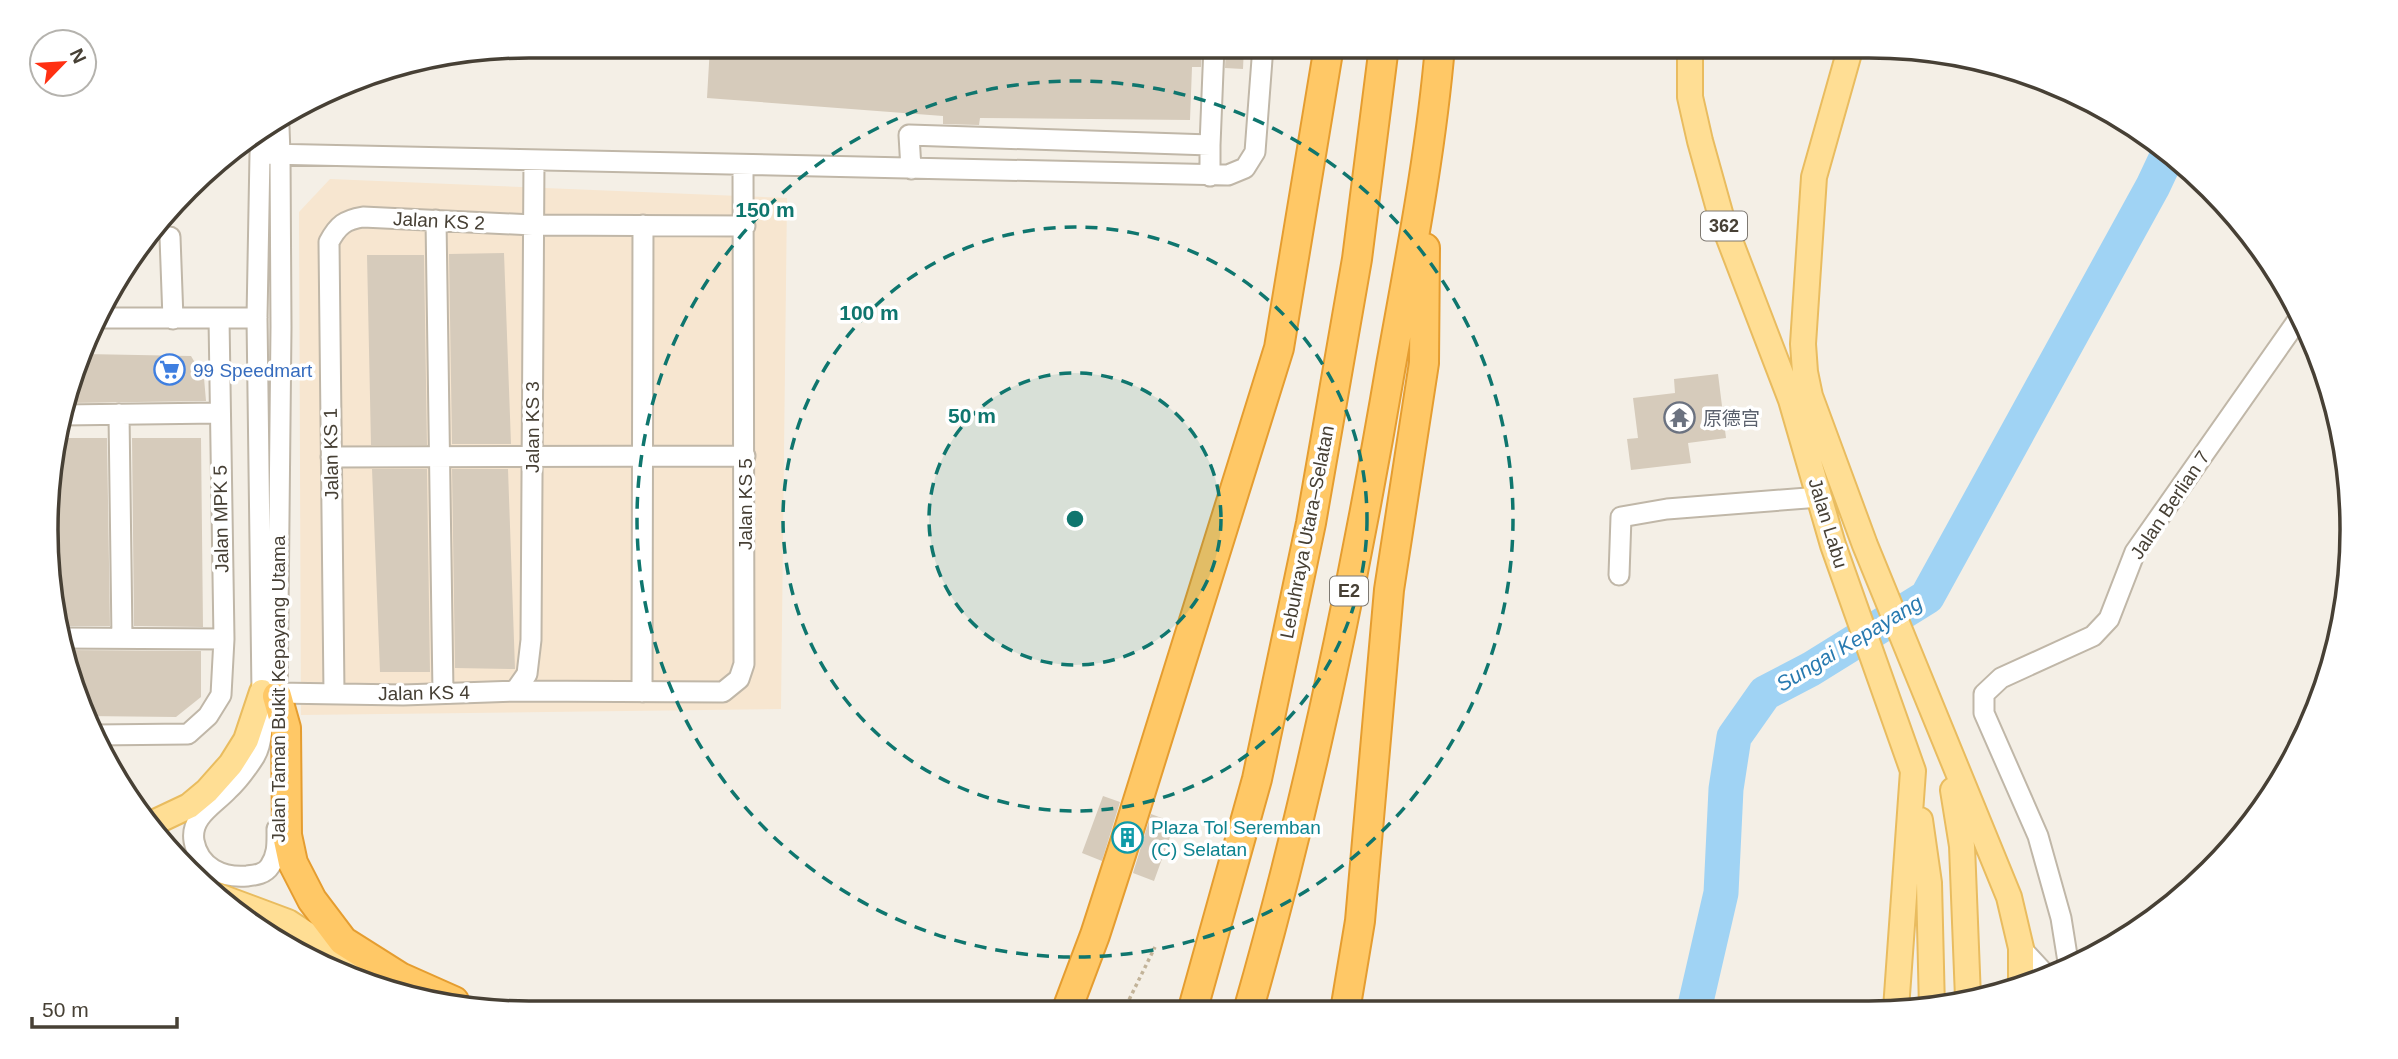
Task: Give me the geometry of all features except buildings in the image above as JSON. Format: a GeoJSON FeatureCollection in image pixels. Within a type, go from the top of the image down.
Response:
{"type":"FeatureCollection","features":[{"type":"Feature","properties":{"kind":"highway"},"geometry":{"type":"LineString","coordinates":[[1070,1001],[1127,836],[1279,348],[1327,58]]}},
{"type":"Feature","properties":{"kind":"highway","name":"Lebuhraya Utara–Selatan"},"geometry":{"type":"LineString","coordinates":[[1195,1001],[1257,779],[1311,523],[1357,259],[1382,58]]}},
{"type":"Feature","properties":{"kind":"highway","name":"E2"},"geometry":{"type":"LineString","coordinates":[[1251,1001],[1305,800],[1338,647],[1370,486],[1426,165],[1439,58]]}},
{"type":"Feature","properties":{"kind":"highway"},"geometry":{"type":"LineString","coordinates":[[1347,1001],[1360,921],[1389,590],[1424,363],[1426,165]]}},
{"type":"Feature","properties":{"kind":"highway"},"geometry":{"type":"LineString","coordinates":[[272,694],[286,728],[286,835],[293,863],[312,901],[343,941],[400,977],[430,990]]}},
{"type":"Feature","properties":{"kind":"main road","name":"Jalan Labu"},"geometry":{"type":"LineString","coordinates":[[1690,58],[1690,97],[1722,220],[1791,400],[1833,545],[1913,771],[1897,1000]]}},
{"type":"Feature","properties":{"kind":"main road","name":"Jalan Labu"},"geometry":{"type":"LineString","coordinates":[[1848,58],[1814,177],[1803,344],[1805,372],[1810,396],[1865,545],[2008,897],[2021,947],[2021,976]]}},
{"type":"Feature","properties":{"kind":"main road"},"geometry":{"type":"LineString","coordinates":[[158,821],[189,806],[207,791],[231,764],[272,694]]}},
{"type":"Feature","properties":{"kind":"main road"},"geometry":{"type":"LineString","coordinates":[[1946,747],[1962,846],[1968,990]]}},
{"type":"Feature","properties":{"kind":"main road"},"geometry":{"type":"LineString","coordinates":[[1913,771],[1929,883],[1932,997]]}},
{"type":"Feature","properties":{"kind":"main road"},"geometry":{"type":"LineString","coordinates":[[245,906],[288,922],[376,975]]}},
{"type":"Feature","properties":{"kind":"street"},"geometry":{"type":"LineString","coordinates":[[1210,176],[1214,58]]}},
{"type":"Feature","properties":{"kind":"street"},"geometry":{"type":"LineString","coordinates":[[270,154],[1210,176],[1245,168],[1255,152],[1262,58]]}},
{"type":"Feature","properties":{"kind":"street","name":"Jalan Taman Bukit Kepayang Utama"},"geometry":{"type":"LineString","coordinates":[[266,137],[270,154],[281,327],[272,694],[255,755],[230,789],[202,813],[196,824],[194,841],[203,862],[215,871],[232,877],[258,875],[269,868],[277,852],[272,694],[257,318],[270,154],[278,131]]}},
{"type":"Feature","properties":{"kind":"street"},"geometry":{"type":"LineString","coordinates":[[911,169],[909,135],[1210,145]]}},
{"type":"Feature","properties":{"kind":"street","name":"Jalan KS 3"},"geometry":{"type":"LineString","coordinates":[[515,691],[527,674],[531,640],[534,160]]}},
{"type":"Feature","properties":{"kind":"street","name":"Jalan KS 5"},"geometry":{"type":"LineString","coordinates":[[515,691],[723,692],[739,679],[744,664],[743,165]]}},
{"type":"Feature","properties":{"kind":"street","name":"Jalan KS 2"},"geometry":{"type":"LineString","coordinates":[[346,220],[363,217],[533,225],[745,226]]}},
{"type":"Feature","properties":{"kind":"street","name":"Jalan KS 1"},"geometry":{"type":"LineString","coordinates":[[334,693],[329,242],[335,230],[346,220]]}},
{"type":"Feature","properties":{"kind":"street"},"geometry":{"type":"LineString","coordinates":[[436,220],[443,693]]}},
{"type":"Feature","properties":{"kind":"street"},"geometry":{"type":"LineString","coordinates":[[642,691],[643,225]]}},
{"type":"Feature","properties":{"kind":"street"},"geometry":{"type":"LineString","coordinates":[[170,237],[173,318]]}},
{"type":"Feature","properties":{"kind":"street"},"geometry":{"type":"LineString","coordinates":[[108,318],[257,318]]}},
{"type":"Feature","properties":{"kind":"street","name":"Jalan MPK 5"},"geometry":{"type":"LineString","coordinates":[[105,735],[188,734],[208,716],[221,695],[224,639],[219,318]]}},
{"type":"Feature","properties":{"kind":"street","name":"Jalan Berlian 7"},"geometry":{"type":"LineString","coordinates":[[2067,957],[2060,918],[2038,836],[1984,713],[1984,694],[2001,678],[2093,636],[2109,619],[2135,552],[2294,326]]}},
{"type":"Feature","properties":{"kind":"street"},"geometry":{"type":"LineString","coordinates":[[72,415],[219,413]]}},
{"type":"Feature","properties":{"kind":"street"},"geometry":{"type":"LineString","coordinates":[[119,414],[122,638]]}},
{"type":"Feature","properties":{"kind":"street"},"geometry":{"type":"LineString","coordinates":[[331,457],[745,456]]}},
{"type":"Feature","properties":{"kind":"street"},"geometry":{"type":"LineString","coordinates":[[1619,575],[1621,517],[1667,509],[1820,497]]}},
{"type":"Feature","properties":{"kind":"street"},"geometry":{"type":"LineString","coordinates":[[71,638],[224,639]]}},
{"type":"Feature","properties":{"kind":"street","name":"Jalan KS 4"},"geometry":{"type":"LineString","coordinates":[[272,694],[515,691]]}},
{"type":"Feature","properties":{"kind":"street"},"geometry":{"type":"LineString","coordinates":[[2021,947],[2040,968]]}},
{"type":"Feature","properties":{"kind":"path"},"geometry":{"type":"LineString","coordinates":[[1128,1001],[1155,947]]}},
{"type":"Feature","properties":{"kind":"shaded area"},"geometry":{"type":"Polygon","coordinates":[[[330,179],[787,198],[781,709],[301,715],[299,212],[330,179]]]}},
{"type":"Feature","properties":{"kind":"waterway","name":"Sungai Kepayang"},"geometry":{"type":"LineString","coordinates":[[1696,1001],[1721,893],[1726,789],[1734,737],[1765,693],[1811,669],[1927,597],[2164,162]]}},
{"type":"Feature","properties":{"kind":"place","name":"99 Speedmart"},"geometry":{"type":"Point","coordinates":[170,370]}},
{"type":"Feature","properties":{"kind":"place","name":"原德宫"},"geometry":{"type":"Point","coordinates":[1680,418]}},
{"type":"Feature","properties":{"kind":"place","name":"Plaza Tol Seremban (C) Selatan"},"geometry":{"type":"Point","coordinates":[1128,838]}}]}
